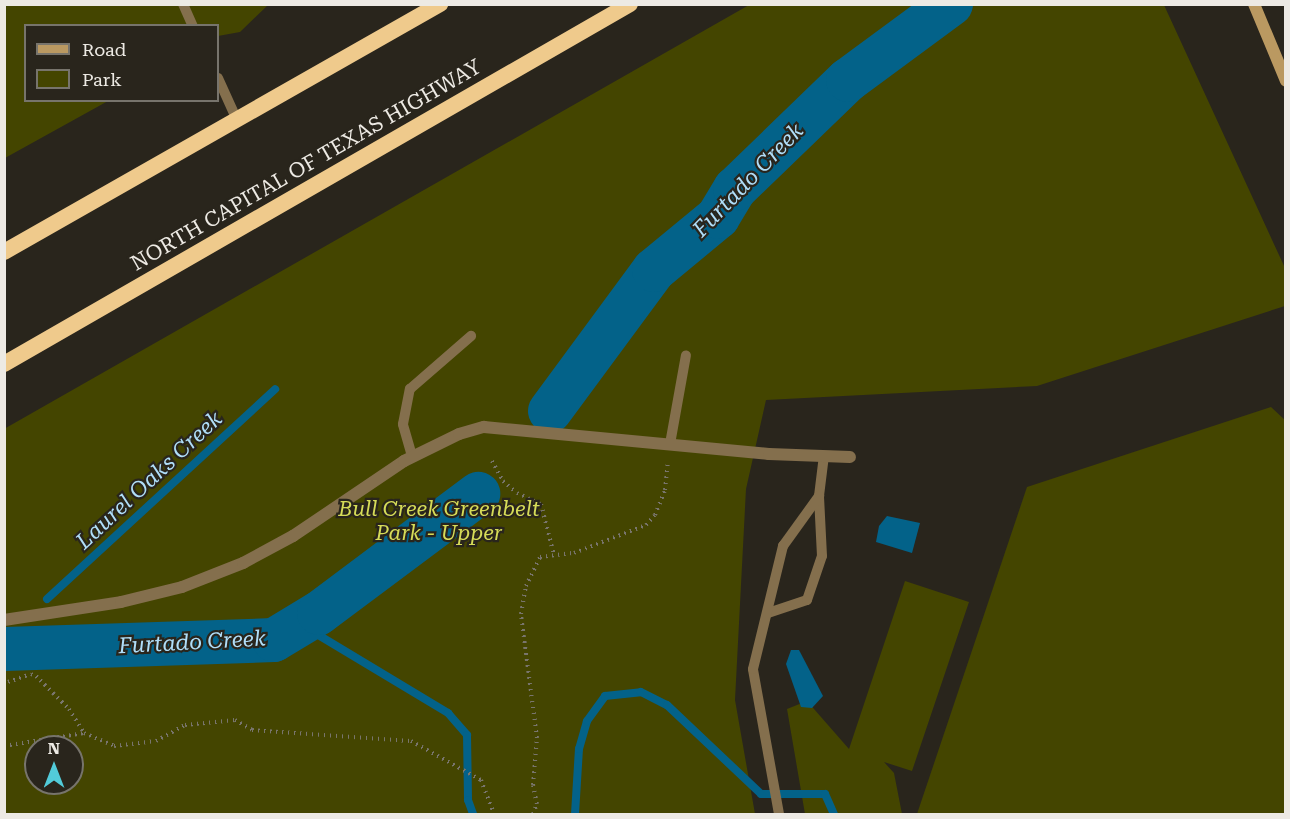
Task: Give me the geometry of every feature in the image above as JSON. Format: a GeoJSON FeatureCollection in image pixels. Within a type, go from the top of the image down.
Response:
{"type":"FeatureCollection","features":[{"type":"Feature","properties":{"kind":"highway"},"geometry":{"type":"LineString","coordinates":[[4,252],[440,4]]}},
{"type":"Feature","properties":{"kind":"highway","name":"NORTH CAPITAL OF TEXAS HIGHWAY"},"geometry":{"type":"LineString","coordinates":[[4,364],[630,4]]}},
{"type":"Feature","properties":{"kind":"main road"},"geometry":{"type":"LineString","coordinates":[[1254,4],[1286,81]]}},
{"type":"Feature","properties":{"kind":"street"},"geometry":{"type":"LineString","coordinates":[[4,620],[121,602],[182,587],[243,563],[293,536],[412,456],[459,434],[484,427],[850,458]]}},
{"type":"Feature","properties":{"kind":"lane"},"geometry":{"type":"LineString","coordinates":[[183,4],[192,24]]}},
{"type":"Feature","properties":{"kind":"lane"},"geometry":{"type":"LineString","coordinates":[[219,80],[237,120]]}},
{"type":"Feature","properties":{"kind":"lane"},"geometry":{"type":"LineString","coordinates":[[412,456],[404,424],[410,388],[471,336]]}},
{"type":"Feature","properties":{"kind":"lane"},"geometry":{"type":"LineString","coordinates":[[670,444],[686,355]]}},
{"type":"Feature","properties":{"kind":"lane"},"geometry":{"type":"LineString","coordinates":[[768,614],[807,600],[822,556],[819,496],[824,457]]}},
{"type":"Feature","properties":{"kind":"lane"},"geometry":{"type":"LineString","coordinates":[[779,814],[753,669],[783,546],[819,496]]}},
{"type":"Feature","properties":{"kind":"path"},"geometry":{"type":"LineString","coordinates":[[533,814],[537,804],[533,785],[537,738],[520,614],[526,586],[540,557],[574,553],[646,525],[656,515],[665,490],[670,444]]}},
{"type":"Feature","properties":{"kind":"path"},"geometry":{"type":"LineString","coordinates":[[492,461],[503,481],[517,493],[542,504],[554,555]]}},
{"type":"Feature","properties":{"kind":"path"},"geometry":{"type":"LineString","coordinates":[[8,682],[31,674],[36,676],[69,709],[84,733]]}},
{"type":"Feature","properties":{"kind":"path"},"geometry":{"type":"LineString","coordinates":[[4,746],[84,733],[114,746],[156,741],[185,725],[235,720],[252,730],[411,741],[481,780],[494,814]]}},
{"type":"Feature","properties":{"kind":"green space"},"geometry":{"type":"Polygon","coordinates":[[[4,5],[268,5],[240,32],[219,36],[219,24],[24,24],[24,102],[106,102],[5,158],[4,5]]]}},
{"type":"Feature","properties":{"kind":"green space","name":"Bull Creek Greenbelt Park - Upper"},"geometry":{"type":"Polygon","coordinates":[[[749,5],[1164,5],[1285,268],[1285,306],[1037,386],[766,400],[746,489],[735,700],[755,814],[5,814],[4,429],[749,5]]]}},
{"type":"Feature","properties":{"kind":"green space"},"geometry":{"type":"Polygon","coordinates":[[[1271,407],[1286,421],[1285,814],[917,814],[1027,487],[1271,407]]]}},
{"type":"Feature","properties":{"kind":"green space"},"geometry":{"type":"Polygon","coordinates":[[[905,581],[969,602],[912,771],[884,762],[894,773],[902,814],[805,814],[787,709],[807,701],[849,749],[905,581]]]}},
{"type":"Feature","properties":{"kind":"water"},"geometry":{"type":"Polygon","coordinates":[[[887,516],[920,523],[912,553],[876,542],[879,526],[887,516]]]}},
{"type":"Feature","properties":{"kind":"water"},"geometry":{"type":"Polygon","coordinates":[[[791,650],[799,650],[823,696],[812,708],[801,707],[786,664],[791,650]]]}},
{"type":"Feature","properties":{"kind":"waterway","name":"Furtado Creek"},"geometry":{"type":"LineString","coordinates":[[550,411],[654,270],[718,217],[735,189],[848,80],[951,4]]}},
{"type":"Feature","properties":{"kind":"waterway","name":"Laurel Oaks Creek"},"geometry":{"type":"LineString","coordinates":[[47,599],[275,389]]}},
{"type":"Feature","properties":{"kind":"waterway","name":"Furtado Creek"},"geometry":{"type":"LineString","coordinates":[[5,649],[274,640],[319,613],[478,494]]}},
{"type":"Feature","properties":{"kind":"waterway"},"geometry":{"type":"LineString","coordinates":[[300,624],[448,713],[467,735],[468,800],[473,814]]}},
{"type":"Feature","properties":{"kind":"waterway"},"geometry":{"type":"LineString","coordinates":[[575,814],[579,749],[587,721],[605,696],[641,692],[667,705],[761,794],[825,794],[834,814]]}}]}
